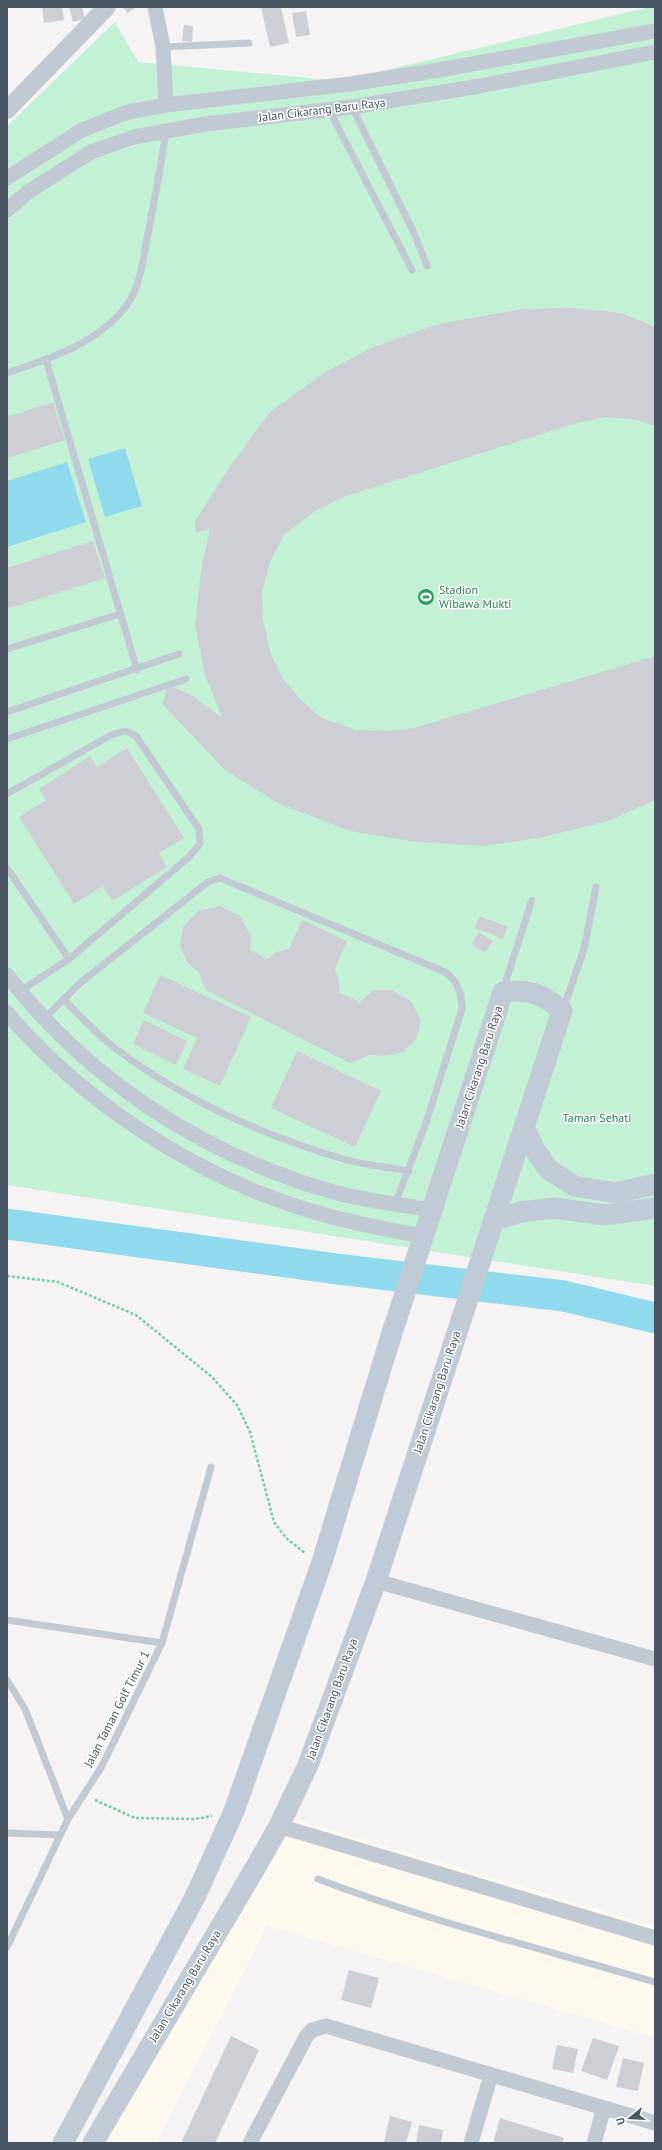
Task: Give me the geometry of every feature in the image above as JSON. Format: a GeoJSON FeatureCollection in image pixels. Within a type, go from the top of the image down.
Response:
{"type":"FeatureCollection","features":[{"type":"Feature","properties":{"kind":"main road","name":"Jalan Cikarang Baru Raya"},"geometry":{"type":"LineString","coordinates":[[63,2143],[195,1897],[234,1811],[322,1562],[390,1336],[433,1210],[503,992],[519,990],[535,993],[550,1000],[562,1011],[486,1248],[450,1351],[376,1581],[308,1765],[279,1826],[93,2143]]}},
{"type":"Feature","properties":{"kind":"main road"},"geometry":{"type":"LineString","coordinates":[[524,1127],[535,1150],[548,1169],[574,1186],[616,1193],[655,1184]]}},
{"type":"Feature","properties":{"kind":"main road"},"geometry":{"type":"LineString","coordinates":[[495,1220],[521,1212],[554,1208],[604,1215],[655,1208]]}},
{"type":"Feature","properties":{"kind":"street"},"geometry":{"type":"LineString","coordinates":[[7,110],[107,7]]}},
{"type":"Feature","properties":{"kind":"street"},"geometry":{"type":"LineString","coordinates":[[155,7],[163,47],[166,105]]}},
{"type":"Feature","properties":{"kind":"street","name":"Jalan Cikarang Baru Raya"},"geometry":{"type":"LineString","coordinates":[[7,178],[82,130],[128,112],[166,105],[350,84],[447,69],[655,31]]}},
{"type":"Feature","properties":{"kind":"street","name":"Jalan Cikarang Baru Raya"},"geometry":{"type":"LineString","coordinates":[[7,210],[28,192],[91,152],[134,137],[166,131],[352,107],[480,86],[655,52]]}},
{"type":"Feature","properties":{"kind":"street"},"geometry":{"type":"LineString","coordinates":[[350,84],[352,107]]}},
{"type":"Feature","properties":{"kind":"street"},"geometry":{"type":"LineString","coordinates":[[327,87],[329,110]]}},
{"type":"Feature","properties":{"kind":"street"},"geometry":{"type":"LineString","coordinates":[[7,975],[44,1018],[86,1059],[131,1095],[179,1127],[230,1154],[283,1176],[331,1191],[395,1205],[433,1210]]}},
{"type":"Feature","properties":{"kind":"street"},"geometry":{"type":"LineString","coordinates":[[7,1012],[23,1031],[70,1077],[122,1117],[177,1153],[236,1183],[296,1206],[360,1224],[424,1237]]}},
{"type":"Feature","properties":{"kind":"street"},"geometry":{"type":"LineString","coordinates":[[376,1581],[655,1659]]}},
{"type":"Feature","properties":{"kind":"street"},"geometry":{"type":"LineString","coordinates":[[279,1826],[655,1938]]}},
{"type":"Feature","properties":{"kind":"street"},"geometry":{"type":"LineString","coordinates":[[250,2143],[306,2037],[319,2026],[326,2026],[655,2123]]}},
{"type":"Feature","properties":{"kind":"street"},"geometry":{"type":"LineString","coordinates":[[472,2143],[491,2075]]}},
{"type":"Feature","properties":{"kind":"street"},"geometry":{"type":"LineString","coordinates":[[594,2143],[604,2108]]}},
{"type":"Feature","properties":{"kind":"lane"},"geometry":{"type":"LineString","coordinates":[[163,47],[249,43]]}},
{"type":"Feature","properties":{"kind":"lane"},"geometry":{"type":"LineString","coordinates":[[352,107],[414,233],[427,266]]}},
{"type":"Feature","properties":{"kind":"lane"},"geometry":{"type":"LineString","coordinates":[[329,110],[412,270]]}},
{"type":"Feature","properties":{"kind":"lane"},"geometry":{"type":"LineString","coordinates":[[7,373],[46,360],[77,346],[108,325],[127,305],[139,277],[159,182],[166,131]]}},
{"type":"Feature","properties":{"kind":"lane"},"geometry":{"type":"LineString","coordinates":[[46,360],[136,670]]}},
{"type":"Feature","properties":{"kind":"lane"},"geometry":{"type":"LineString","coordinates":[[7,649],[120,614]]}},
{"type":"Feature","properties":{"kind":"lane"},"geometry":{"type":"LineString","coordinates":[[7,712],[136,670],[179,654]]}},
{"type":"Feature","properties":{"kind":"lane"},"geometry":{"type":"LineString","coordinates":[[7,739],[186,679]]}},
{"type":"Feature","properties":{"kind":"lane"},"geometry":{"type":"LineString","coordinates":[[7,794],[111,735],[125,731],[136,736],[199,829],[200,844],[189,857],[69,959],[20,991]]}},
{"type":"Feature","properties":{"kind":"lane"},"geometry":{"type":"LineString","coordinates":[[7,868],[69,959]]}},
{"type":"Feature","properties":{"kind":"lane"},"geometry":{"type":"LineString","coordinates":[[44,1018],[80,983],[203,886],[220,878],[445,972],[454,978],[460,991],[462,1009],[409,1171],[395,1205]]}},
{"type":"Feature","properties":{"kind":"lane","name":"Jalan Cikarang Baru Raya"},"geometry":{"type":"LineString","coordinates":[[562,1011],[584,949],[596,887]]}},
{"type":"Feature","properties":{"kind":"lane","name":"Jalan Cikarang Baru Raya"},"geometry":{"type":"LineString","coordinates":[[503,992],[532,900]]}},
{"type":"Feature","properties":{"kind":"lane"},"geometry":{"type":"LineString","coordinates":[[63,999],[114,1048],[166,1084],[246,1125],[345,1160],[409,1171]]}},
{"type":"Feature","properties":{"kind":"lane","name":"Jalan Taman Golf Timur 1"},"geometry":{"type":"LineString","coordinates":[[7,1947],[68,1819],[102,1766],[162,1643],[211,1466]]}},
{"type":"Feature","properties":{"kind":"lane"},"geometry":{"type":"LineString","coordinates":[[7,1620],[162,1643]]}},
{"type":"Feature","properties":{"kind":"lane"},"geometry":{"type":"LineString","coordinates":[[7,1680],[25,1709],[68,1819]]}},
{"type":"Feature","properties":{"kind":"lane"},"geometry":{"type":"LineString","coordinates":[[7,1833],[60,1835]]}},
{"type":"Feature","properties":{"kind":"lane"},"geometry":{"type":"LineString","coordinates":[[318,1879],[351,1892],[472,1930],[655,1982]]}},
{"type":"Feature","properties":{"kind":"path"},"geometry":{"type":"LineString","coordinates":[[7,1276],[58,1282],[136,1315],[212,1377],[237,1405],[250,1432],[274,1522],[291,1542],[305,1553],[322,1562]]}},
{"type":"Feature","properties":{"kind":"path"},"geometry":{"type":"LineString","coordinates":[[83,1795],[135,1818],[195,1819]]}},
{"type":"Feature","properties":{"kind":"shaded area"},"geometry":{"type":"Polygon","coordinates":[[[275,1813],[655,1926],[655,2038],[267,1926],[156,2143],[99,2143],[275,1813]]]}},
{"type":"Feature","properties":{"kind":"green space","name":"Taman Sehati"},"geometry":{"type":"Polygon","coordinates":[[[655,7],[655,1286],[7,1185],[7,126],[115,22],[138,62],[341,81],[655,7]]]}},
{"type":"Feature","properties":{"kind":"water"},"geometry":{"type":"Polygon","coordinates":[[[125,448],[142,506],[105,517],[88,459],[125,448]]]}},
{"type":"Feature","properties":{"kind":"water"},"geometry":{"type":"Polygon","coordinates":[[[67,462],[86,522],[7,547],[7,481],[67,462]]]}},
{"type":"Feature","properties":{"kind":"building"},"geometry":{"type":"Polygon","coordinates":[[[42,7],[62,7],[64,20],[44,23],[42,7]]]}},
{"type":"Feature","properties":{"kind":"building"},"geometry":{"type":"Polygon","coordinates":[[[69,7],[82,7],[85,19],[73,22],[69,7]]]}},
{"type":"Feature","properties":{"kind":"building"},"geometry":{"type":"Polygon","coordinates":[[[123,7],[137,7],[127,13],[123,7]]]}},
{"type":"Feature","properties":{"kind":"building"},"geometry":{"type":"Polygon","coordinates":[[[261,7],[281,7],[289,43],[270,47],[261,7]]]}},
{"type":"Feature","properties":{"kind":"building"},"geometry":{"type":"Polygon","coordinates":[[[306,11],[310,35],[296,37],[292,13],[306,11]]]}},
{"type":"Feature","properties":{"kind":"building"},"geometry":{"type":"Polygon","coordinates":[[[184,25],[193,26],[192,42],[182,41],[184,25]]]}},
{"type":"Feature","properties":{"kind":"building"},"geometry":{"type":"Polygon","coordinates":[[[573,308],[622,313],[655,327],[655,426],[637,420],[606,417],[570,425],[346,496],[314,512],[284,535],[270,562],[262,591],[263,620],[271,654],[283,679],[301,700],[322,718],[356,730],[387,731],[414,728],[655,656],[655,800],[608,821],[539,838],[484,846],[417,842],[350,831],[278,803],[225,770],[162,704],[168,685],[190,694],[222,717],[205,675],[195,625],[201,570],[210,529],[196,533],[195,521],[229,468],[270,412],[324,373],[371,348],[438,324],[522,309],[573,308]]]}},
{"type":"Feature","properties":{"kind":"building"},"geometry":{"type":"Polygon","coordinates":[[[53,402],[65,440],[7,458],[7,417],[53,402]]]}},
{"type":"Feature","properties":{"kind":"building"},"geometry":{"type":"Polygon","coordinates":[[[93,541],[105,578],[7,609],[7,568],[93,541]]]}},
{"type":"Feature","properties":{"kind":"building"},"geometry":{"type":"Polygon","coordinates":[[[127,748],[184,838],[159,853],[167,867],[112,901],[103,886],[74,904],[19,817],[46,800],[39,789],[90,756],[97,767],[127,748]]]}},
{"type":"Feature","properties":{"kind":"building"},"geometry":{"type":"Polygon","coordinates":[[[220,906],[240,916],[251,936],[250,950],[267,959],[277,952],[289,949],[302,920],[347,941],[335,969],[339,981],[340,993],[360,1002],[373,990],[392,990],[412,1002],[421,1021],[416,1039],[403,1052],[384,1056],[370,1055],[350,1063],[206,990],[199,973],[188,963],[180,947],[183,927],[198,911],[220,906]]]}},
{"type":"Feature","properties":{"kind":"building"},"geometry":{"type":"Polygon","coordinates":[[[480,916],[508,927],[503,939],[475,928],[480,916]]]}},
{"type":"Feature","properties":{"kind":"building"},"geometry":{"type":"Polygon","coordinates":[[[479,932],[493,941],[485,953],[472,944],[479,932]]]}},
{"type":"Feature","properties":{"kind":"building"},"geometry":{"type":"Polygon","coordinates":[[[160,975],[251,1017],[220,1086],[183,1069],[197,1038],[143,1013],[160,975]]]}},
{"type":"Feature","properties":{"kind":"building"},"geometry":{"type":"Polygon","coordinates":[[[144,1020],[187,1041],[176,1065],[133,1044],[144,1020]]]}},
{"type":"Feature","properties":{"kind":"building"},"geometry":{"type":"Polygon","coordinates":[[[297,1051],[381,1091],[355,1147],[271,1108],[297,1051]]]}},
{"type":"Feature","properties":{"kind":"building"},"geometry":{"type":"Polygon","coordinates":[[[349,1970],[379,1978],[371,2008],[341,2000],[349,1970]]]}},
{"type":"Feature","properties":{"kind":"building"},"geometry":{"type":"Polygon","coordinates":[[[231,2036],[259,2050],[215,2143],[181,2143],[231,2036]]]}},
{"type":"Feature","properties":{"kind":"building"},"geometry":{"type":"Polygon","coordinates":[[[593,2038],[619,2046],[607,2080],[581,2071],[593,2038]]]}},
{"type":"Feature","properties":{"kind":"building"},"geometry":{"type":"Polygon","coordinates":[[[557,2045],[578,2049],[573,2073],[552,2069],[557,2045]]]}},
{"type":"Feature","properties":{"kind":"building"},"geometry":{"type":"Polygon","coordinates":[[[623,2058],[644,2063],[638,2091],[616,2087],[623,2058]]]}},
{"type":"Feature","properties":{"kind":"building"},"geometry":{"type":"Polygon","coordinates":[[[390,2116],[412,2122],[406,2143],[384,2142],[390,2116]]]}},
{"type":"Feature","properties":{"kind":"building"},"geometry":{"type":"Polygon","coordinates":[[[500,2118],[564,2138],[562,2143],[493,2143],[500,2118]]]}},
{"type":"Feature","properties":{"kind":"building"},"geometry":{"type":"Polygon","coordinates":[[[419,2125],[443,2130],[441,2143],[416,2143],[419,2125]]]}},
{"type":"Feature","properties":{"kind":"waterway"},"geometry":{"type":"LineString","coordinates":[[7,1224],[337,1269],[564,1296],[655,1318]]}},
{"type":"Feature","properties":{"kind":"place","name":"Stadion Wibawa Mukti"},"geometry":{"type":"Point","coordinates":[426,597]}}]}
